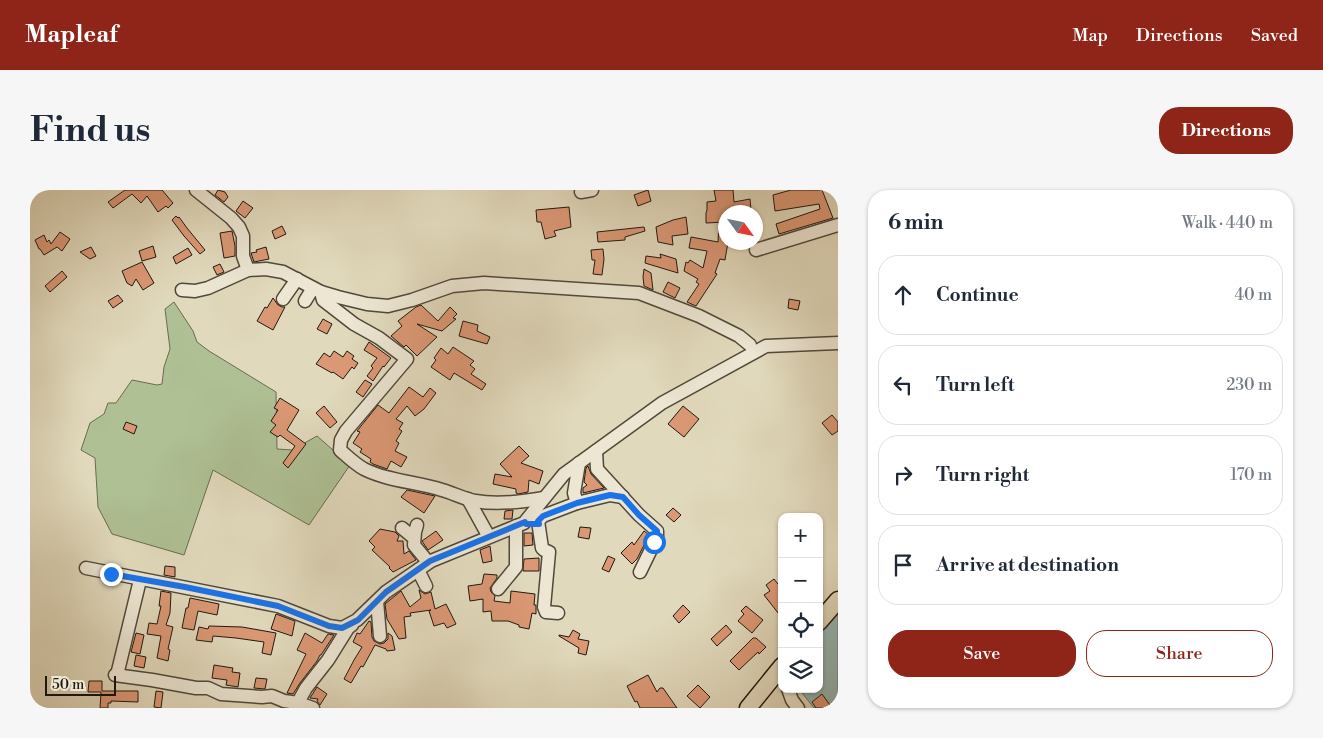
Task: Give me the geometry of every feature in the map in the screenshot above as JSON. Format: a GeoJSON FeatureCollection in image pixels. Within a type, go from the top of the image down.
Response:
{"type":"FeatureCollection","features":[{"type":"Feature","properties":{"kind":"main road"},"geometry":{"type":"LineString","coordinates":[[823,617],[838,600]]}},
{"type":"Feature","properties":{"kind":"main road"},"geometry":{"type":"LineString","coordinates":[[748,708],[778,672]]}},
{"type":"Feature","properties":{"kind":"street"},"geometry":{"type":"LineString","coordinates":[[196,190],[231,218],[239,227],[243,236],[243,256],[248,270]]}},
{"type":"Feature","properties":{"kind":"street"},"geometry":{"type":"LineString","coordinates":[[763,248],[838,225]]}},
{"type":"Feature","properties":{"kind":"street"},"geometry":{"type":"LineString","coordinates":[[182,290],[195,291],[208,288],[248,270],[266,269],[283,272],[317,290],[338,298],[388,306],[452,286],[484,283],[639,293],[700,316],[739,336],[750,344]]}},
{"type":"Feature","properties":{"kind":"street"},"geometry":{"type":"LineString","coordinates":[[283,298],[297,279]]}},
{"type":"Feature","properties":{"kind":"street"},"geometry":{"type":"LineString","coordinates":[[304,301],[317,290]]}},
{"type":"Feature","properties":{"kind":"street"},"geometry":{"type":"LineString","coordinates":[[317,290],[323,300],[354,324],[380,338],[407,359],[346,431],[341,440],[340,450],[366,470],[443,490],[474,501],[493,503],[544,498]]}},
{"type":"Feature","properties":{"kind":"street"},"geometry":{"type":"LineString","coordinates":[[501,590],[516,567],[521,524],[564,474],[662,403],[766,346],[838,342]]}},
{"type":"Feature","properties":{"kind":"street"},"geometry":{"type":"LineString","coordinates":[[596,451],[597,469],[639,515],[657,531],[657,537],[640,572]]}},
{"type":"Feature","properties":{"kind":"street"},"geometry":{"type":"LineString","coordinates":[[577,503],[574,493],[579,463]]}},
{"type":"Feature","properties":{"kind":"street"},"geometry":{"type":"LineString","coordinates":[[558,613],[546,612],[544,607],[549,552],[542,548],[538,521],[543,516],[577,503],[610,495],[623,497]]}},
{"type":"Feature","properties":{"kind":"street"},"geometry":{"type":"LineString","coordinates":[[468,499],[489,537]]}},
{"type":"Feature","properties":{"kind":"street"},"geometry":{"type":"LineString","coordinates":[[297,705],[306,688],[328,660],[348,628],[386,592],[428,562],[521,524],[539,524]]}},
{"type":"Feature","properties":{"kind":"street"},"geometry":{"type":"LineString","coordinates":[[402,528],[416,531],[414,545],[428,562]]}},
{"type":"Feature","properties":{"kind":"street"},"geometry":{"type":"LineString","coordinates":[[86,568],[278,606],[329,626],[342,628],[358,620]]}},
{"type":"Feature","properties":{"kind":"street"},"geometry":{"type":"LineString","coordinates":[[418,570],[426,586]]}},
{"type":"Feature","properties":{"kind":"street"},"geometry":{"type":"LineString","coordinates":[[140,580],[116,675],[196,688],[208,688],[221,694],[272,696],[297,705],[313,708]]}},
{"type":"Feature","properties":{"kind":"street"},"geometry":{"type":"LineString","coordinates":[[377,601],[380,636]]}},
{"type":"Feature","properties":{"kind":"street"},"geometry":{"type":"LineString","coordinates":[[789,693],[798,708]]}},
{"type":"Feature","properties":{"kind":"green space"},"geometry":{"type":"Polygon","coordinates":[[[174,302],[193,331],[197,342],[276,392],[277,449],[292,450],[317,436],[350,465],[309,525],[213,470],[184,555],[112,534],[98,507],[95,458],[81,450],[90,423],[104,414],[108,403],[116,403],[132,380],[157,385],[162,384],[164,367],[170,349],[165,309],[174,302]]]}},
{"type":"Feature","properties":{"kind":"water"},"geometry":{"type":"Polygon","coordinates":[[[838,605],[838,708],[814,708],[802,693],[823,693],[823,621],[838,605]]]}},
{"type":"Feature","properties":{"kind":"building"},"geometry":{"type":"Polygon","coordinates":[[[125,190],[162,190],[173,203],[168,208],[166,206],[158,212],[147,196],[141,203],[132,194],[113,208],[108,202],[125,190]]]}},
{"type":"Feature","properties":{"kind":"building"},"geometry":{"type":"Polygon","coordinates":[[[218,190],[225,192],[228,197],[224,202],[215,195],[218,190]]]}},
{"type":"Feature","properties":{"kind":"building"},"geometry":{"type":"Polygon","coordinates":[[[648,190],[651,201],[638,206],[634,195],[648,190]]]}},
{"type":"Feature","properties":{"kind":"building"},"geometry":{"type":"Polygon","coordinates":[[[714,190],[733,190],[734,202],[750,199],[751,205],[718,205],[718,222],[706,223],[707,202],[716,201],[714,190]]]}},
{"type":"Feature","properties":{"kind":"building"},"geometry":{"type":"Polygon","coordinates":[[[791,190],[822,190],[833,218],[779,234],[776,224],[820,209],[819,204],[775,211],[773,195],[791,190]]]}},
{"type":"Feature","properties":{"kind":"building"},"geometry":{"type":"Polygon","coordinates":[[[243,201],[253,208],[245,218],[236,211],[243,201]]]}},
{"type":"Feature","properties":{"kind":"building"},"geometry":{"type":"Polygon","coordinates":[[[569,207],[571,227],[554,231],[556,236],[545,239],[541,222],[537,222],[536,210],[569,207]]]}},
{"type":"Feature","properties":{"kind":"building"},"geometry":{"type":"Polygon","coordinates":[[[176,216],[179,217],[205,250],[200,254],[172,220],[176,216]]]}},
{"type":"Feature","properties":{"kind":"building"},"geometry":{"type":"Polygon","coordinates":[[[686,217],[688,234],[672,236],[673,245],[658,242],[656,227],[686,217]]]}},
{"type":"Feature","properties":{"kind":"building"},"geometry":{"type":"Polygon","coordinates":[[[282,226],[286,234],[275,239],[272,231],[282,226]]]}},
{"type":"Feature","properties":{"kind":"building"},"geometry":{"type":"Polygon","coordinates":[[[644,227],[645,231],[625,237],[625,240],[598,242],[597,232],[644,227]]]}},
{"type":"Feature","properties":{"kind":"building"},"geometry":{"type":"Polygon","coordinates":[[[232,231],[235,256],[224,258],[220,233],[232,231]]]}},
{"type":"Feature","properties":{"kind":"building"},"geometry":{"type":"Polygon","coordinates":[[[60,232],[70,239],[62,251],[57,247],[44,255],[35,240],[44,235],[47,242],[49,240],[51,244],[60,232]]]}},
{"type":"Feature","properties":{"kind":"building"},"geometry":{"type":"Polygon","coordinates":[[[691,237],[718,242],[718,250],[727,250],[725,260],[720,259],[715,273],[717,274],[696,306],[687,302],[699,284],[696,282],[698,279],[684,271],[686,262],[688,263],[690,260],[703,268],[707,251],[689,248],[691,237]]]}},
{"type":"Feature","properties":{"kind":"building"},"geometry":{"type":"Polygon","coordinates":[[[153,246],[156,257],[142,261],[139,251],[153,246]]]}},
{"type":"Feature","properties":{"kind":"building"},"geometry":{"type":"Polygon","coordinates":[[[91,247],[96,256],[90,259],[80,252],[91,247]]]}},
{"type":"Feature","properties":{"kind":"building"},"geometry":{"type":"Polygon","coordinates":[[[266,247],[269,259],[254,262],[251,253],[266,247]]]}},
{"type":"Feature","properties":{"kind":"building"},"geometry":{"type":"Polygon","coordinates":[[[188,248],[192,255],[176,264],[173,257],[188,248]]]}},
{"type":"Feature","properties":{"kind":"building"},"geometry":{"type":"Polygon","coordinates":[[[603,249],[602,275],[593,274],[595,260],[592,260],[591,250],[603,249]]]}},
{"type":"Feature","properties":{"kind":"building"},"geometry":{"type":"Polygon","coordinates":[[[660,254],[676,259],[678,273],[645,263],[646,256],[661,258],[660,254]]]}},
{"type":"Feature","properties":{"kind":"building"},"geometry":{"type":"Polygon","coordinates":[[[142,262],[154,283],[143,290],[136,279],[132,286],[127,283],[122,271],[142,262]]]}},
{"type":"Feature","properties":{"kind":"building"},"geometry":{"type":"Polygon","coordinates":[[[220,264],[224,272],[217,275],[213,267],[220,264]]]}},
{"type":"Feature","properties":{"kind":"building"},"geometry":{"type":"Polygon","coordinates":[[[644,269],[651,273],[653,290],[644,286],[644,269]]]}},
{"type":"Feature","properties":{"kind":"building"},"geometry":{"type":"Polygon","coordinates":[[[62,271],[67,277],[50,292],[45,286],[62,271]]]}},
{"type":"Feature","properties":{"kind":"building"},"geometry":{"type":"Polygon","coordinates":[[[668,282],[680,288],[675,298],[663,292],[668,282]]]}},
{"type":"Feature","properties":{"kind":"building"},"geometry":{"type":"Polygon","coordinates":[[[118,295],[123,301],[113,308],[108,301],[118,295]]]}},
{"type":"Feature","properties":{"kind":"building"},"geometry":{"type":"Polygon","coordinates":[[[273,298],[278,305],[285,307],[273,330],[257,321],[273,298]]]}},
{"type":"Feature","properties":{"kind":"building"},"geometry":{"type":"Polygon","coordinates":[[[789,299],[800,301],[798,310],[788,308],[789,299]]]}},
{"type":"Feature","properties":{"kind":"building"},"geometry":{"type":"Polygon","coordinates":[[[421,305],[438,321],[450,307],[457,314],[453,318],[456,319],[442,331],[417,324],[437,337],[417,356],[406,345],[404,347],[391,336],[402,326],[398,321],[421,305]]]}},
{"type":"Feature","properties":{"kind":"building"},"geometry":{"type":"Polygon","coordinates":[[[323,319],[332,324],[327,334],[317,329],[323,319]]]}},
{"type":"Feature","properties":{"kind":"building"},"geometry":{"type":"Polygon","coordinates":[[[463,321],[478,325],[477,331],[490,337],[487,344],[459,336],[463,321]]]}},
{"type":"Feature","properties":{"kind":"building"},"geometry":{"type":"Polygon","coordinates":[[[369,342],[391,358],[373,381],[367,376],[377,358],[364,350],[369,342]]]}},
{"type":"Feature","properties":{"kind":"building"},"geometry":{"type":"Polygon","coordinates":[[[453,347],[474,361],[470,365],[475,369],[471,374],[486,384],[482,390],[454,373],[450,380],[431,367],[436,360],[434,358],[441,348],[448,354],[453,347]]]}},
{"type":"Feature","properties":{"kind":"building"},"geometry":{"type":"Polygon","coordinates":[[[334,351],[343,357],[347,351],[354,356],[352,359],[358,363],[354,369],[352,367],[343,379],[316,364],[324,353],[330,357],[334,351]]]}},
{"type":"Feature","properties":{"kind":"building"},"geometry":{"type":"Polygon","coordinates":[[[365,380],[372,384],[363,397],[356,392],[365,380]]]}},
{"type":"Feature","properties":{"kind":"building"},"geometry":{"type":"Polygon","coordinates":[[[409,387],[423,397],[430,388],[436,393],[424,409],[415,416],[407,406],[396,419],[403,423],[399,429],[402,431],[396,441],[399,443],[395,451],[407,457],[401,467],[391,461],[387,469],[373,464],[370,462],[371,459],[360,452],[362,449],[353,443],[360,432],[357,431],[378,405],[389,413],[409,387]]]}},
{"type":"Feature","properties":{"kind":"building"},"geometry":{"type":"Polygon","coordinates":[[[280,398],[299,410],[287,430],[306,444],[288,468],[283,463],[295,446],[280,435],[278,437],[270,432],[276,425],[271,421],[278,410],[274,408],[280,398]]]}},
{"type":"Feature","properties":{"kind":"building"},"geometry":{"type":"Polygon","coordinates":[[[324,406],[337,422],[330,428],[316,413],[324,406]]]}},
{"type":"Feature","properties":{"kind":"building"},"geometry":{"type":"Polygon","coordinates":[[[683,406],[699,419],[684,437],[668,424],[683,406]]]}},
{"type":"Feature","properties":{"kind":"building"},"geometry":{"type":"Polygon","coordinates":[[[832,415],[838,422],[838,431],[832,435],[822,423],[832,415]]]}},
{"type":"Feature","properties":{"kind":"building"},"geometry":{"type":"Polygon","coordinates":[[[126,422],[137,426],[134,434],[123,429],[126,422]]]}},
{"type":"Feature","properties":{"kind":"building"},"geometry":{"type":"Polygon","coordinates":[[[519,446],[529,456],[521,463],[543,471],[539,484],[529,480],[528,492],[518,494],[516,489],[493,484],[495,474],[512,477],[500,464],[519,446]]]}},
{"type":"Feature","properties":{"kind":"building"},"geometry":{"type":"Polygon","coordinates":[[[588,466],[591,474],[604,488],[583,493],[583,488],[587,485],[584,482],[588,466]]]}},
{"type":"Feature","properties":{"kind":"building"},"geometry":{"type":"Polygon","coordinates":[[[407,490],[435,496],[424,513],[401,497],[407,490]]]}},
{"type":"Feature","properties":{"kind":"building"},"geometry":{"type":"Polygon","coordinates":[[[673,508],[681,515],[674,522],[666,515],[673,508]]]}},
{"type":"Feature","properties":{"kind":"building"},"geometry":{"type":"Polygon","coordinates":[[[513,510],[512,519],[504,519],[505,511],[513,510]]]}},
{"type":"Feature","properties":{"kind":"building"},"geometry":{"type":"Polygon","coordinates":[[[580,527],[591,528],[589,539],[578,537],[580,527]]]}},
{"type":"Feature","properties":{"kind":"building"},"geometry":{"type":"Polygon","coordinates":[[[380,529],[395,532],[399,536],[397,541],[403,541],[404,554],[409,551],[416,560],[393,572],[372,550],[375,547],[369,541],[380,529]]]}},
{"type":"Feature","properties":{"kind":"building"},"geometry":{"type":"Polygon","coordinates":[[[436,531],[443,540],[428,550],[422,541],[436,531]]]}},
{"type":"Feature","properties":{"kind":"building"},"geometry":{"type":"Polygon","coordinates":[[[644,531],[649,535],[637,559],[632,564],[621,553],[632,542],[634,545],[644,531]]]}},
{"type":"Feature","properties":{"kind":"building"},"geometry":{"type":"Polygon","coordinates":[[[524,533],[532,533],[533,545],[524,546],[524,533]]]}},
{"type":"Feature","properties":{"kind":"building"},"geometry":{"type":"Polygon","coordinates":[[[490,546],[492,561],[483,563],[480,550],[490,546]]]}},
{"type":"Feature","properties":{"kind":"building"},"geometry":{"type":"Polygon","coordinates":[[[608,556],[615,559],[609,572],[602,569],[608,556]]]}},
{"type":"Feature","properties":{"kind":"building"},"geometry":{"type":"Polygon","coordinates":[[[539,558],[539,571],[523,571],[524,559],[539,558]]]}},
{"type":"Feature","properties":{"kind":"building"},"geometry":{"type":"Polygon","coordinates":[[[165,566],[175,567],[175,577],[164,575],[165,566]]]}},
{"type":"Feature","properties":{"kind":"building"},"geometry":{"type":"Polygon","coordinates":[[[484,574],[497,575],[490,588],[495,596],[494,601],[510,603],[511,591],[535,594],[534,605],[536,605],[536,614],[532,613],[529,629],[519,627],[519,625],[508,621],[492,621],[491,611],[483,612],[483,599],[470,601],[468,586],[482,584],[484,574]]]}},
{"type":"Feature","properties":{"kind":"building"},"geometry":{"type":"Polygon","coordinates":[[[774,579],[778,584],[778,613],[764,595],[770,591],[766,585],[774,579]]]}},
{"type":"Feature","properties":{"kind":"building"},"geometry":{"type":"Polygon","coordinates":[[[419,590],[425,594],[431,592],[435,609],[446,604],[456,624],[447,628],[444,623],[434,626],[429,611],[431,610],[410,613],[411,616],[404,617],[406,638],[399,639],[387,619],[385,604],[401,591],[410,607],[421,598],[419,590]]]}},
{"type":"Feature","properties":{"kind":"building"},"geometry":{"type":"Polygon","coordinates":[[[161,591],[171,593],[170,613],[166,625],[173,627],[168,649],[170,650],[168,661],[157,658],[161,636],[147,634],[149,623],[157,624],[161,606],[159,606],[161,591]]]}},
{"type":"Feature","properties":{"kind":"building"},"geometry":{"type":"Polygon","coordinates":[[[190,598],[219,604],[217,615],[198,611],[194,630],[182,628],[190,598]]]}},
{"type":"Feature","properties":{"kind":"building"},"geometry":{"type":"Polygon","coordinates":[[[683,605],[690,612],[679,623],[673,616],[683,605]]]}},
{"type":"Feature","properties":{"kind":"building"},"geometry":{"type":"Polygon","coordinates":[[[746,606],[763,620],[752,633],[738,621],[744,614],[741,611],[746,606]]]}},
{"type":"Feature","properties":{"kind":"building"},"geometry":{"type":"Polygon","coordinates":[[[276,614],[295,621],[292,636],[271,629],[276,614]]]}},
{"type":"Feature","properties":{"kind":"building"},"geometry":{"type":"Polygon","coordinates":[[[369,621],[371,622],[374,641],[380,644],[384,643],[388,639],[388,633],[392,636],[395,650],[387,651],[375,645],[363,667],[361,666],[351,683],[344,679],[362,647],[353,642],[357,633],[360,634],[369,621]]]}},
{"type":"Feature","properties":{"kind":"building"},"geometry":{"type":"Polygon","coordinates":[[[726,625],[732,632],[717,646],[711,639],[726,625]]]}},
{"type":"Feature","properties":{"kind":"building"},"geometry":{"type":"Polygon","coordinates":[[[209,626],[242,627],[276,633],[271,655],[262,653],[264,642],[213,636],[212,642],[196,640],[199,627],[208,629],[209,626]]]}},
{"type":"Feature","properties":{"kind":"building"},"geometry":{"type":"Polygon","coordinates":[[[573,630],[580,634],[578,639],[589,641],[586,655],[578,653],[579,648],[559,636],[569,637],[573,630]]]}},
{"type":"Feature","properties":{"kind":"building"},"geometry":{"type":"Polygon","coordinates":[[[136,633],[144,635],[140,654],[131,652],[136,633]]]}},
{"type":"Feature","properties":{"kind":"building"},"geometry":{"type":"Polygon","coordinates":[[[305,633],[322,643],[328,634],[334,635],[293,694],[287,693],[306,654],[297,650],[305,633]]]}},
{"type":"Feature","properties":{"kind":"building"},"geometry":{"type":"Polygon","coordinates":[[[753,638],[756,638],[766,647],[739,670],[730,661],[753,638]]]}},
{"type":"Feature","properties":{"kind":"building"},"geometry":{"type":"Polygon","coordinates":[[[136,655],[146,657],[144,668],[134,666],[136,655]]]}},
{"type":"Feature","properties":{"kind":"building"},"geometry":{"type":"Polygon","coordinates":[[[214,665],[233,668],[232,672],[240,673],[238,687],[226,685],[227,680],[212,678],[214,665]]]}},
{"type":"Feature","properties":{"kind":"building"},"geometry":{"type":"Polygon","coordinates":[[[648,675],[657,692],[660,688],[663,688],[677,708],[640,708],[627,686],[648,675]]]}},
{"type":"Feature","properties":{"kind":"building"},"geometry":{"type":"Polygon","coordinates":[[[256,678],[267,679],[265,689],[254,688],[256,678]]]}},
{"type":"Feature","properties":{"kind":"building"},"geometry":{"type":"Polygon","coordinates":[[[89,681],[102,681],[102,691],[138,691],[138,702],[111,701],[111,703],[108,703],[108,708],[100,708],[101,692],[88,692],[89,681]]]}},
{"type":"Feature","properties":{"kind":"building"},"geometry":{"type":"Polygon","coordinates":[[[698,685],[710,697],[700,708],[687,696],[698,685]]]}},
{"type":"Feature","properties":{"kind":"building"},"geometry":{"type":"Polygon","coordinates":[[[317,687],[327,694],[320,705],[317,701],[318,699],[310,698],[317,687]]]}},
{"type":"Feature","properties":{"kind":"building"},"geometry":{"type":"Polygon","coordinates":[[[156,691],[163,692],[161,708],[154,707],[156,691]]]}},
{"type":"Feature","properties":{"kind":"building"},"geometry":{"type":"Polygon","coordinates":[[[822,694],[832,708],[816,708],[812,702],[822,694]]]}},
{"type":"Feature","properties":{"kind":"route"},"geometry":{"type":"LineString","coordinates":[[111,574],[278,606],[329,626],[342,628],[358,620],[386,592],[430,561],[525,522],[526,524],[539,524],[538,521],[543,516],[577,503],[610,495],[623,497],[657,531],[658,534],[654,542]]}}]}
